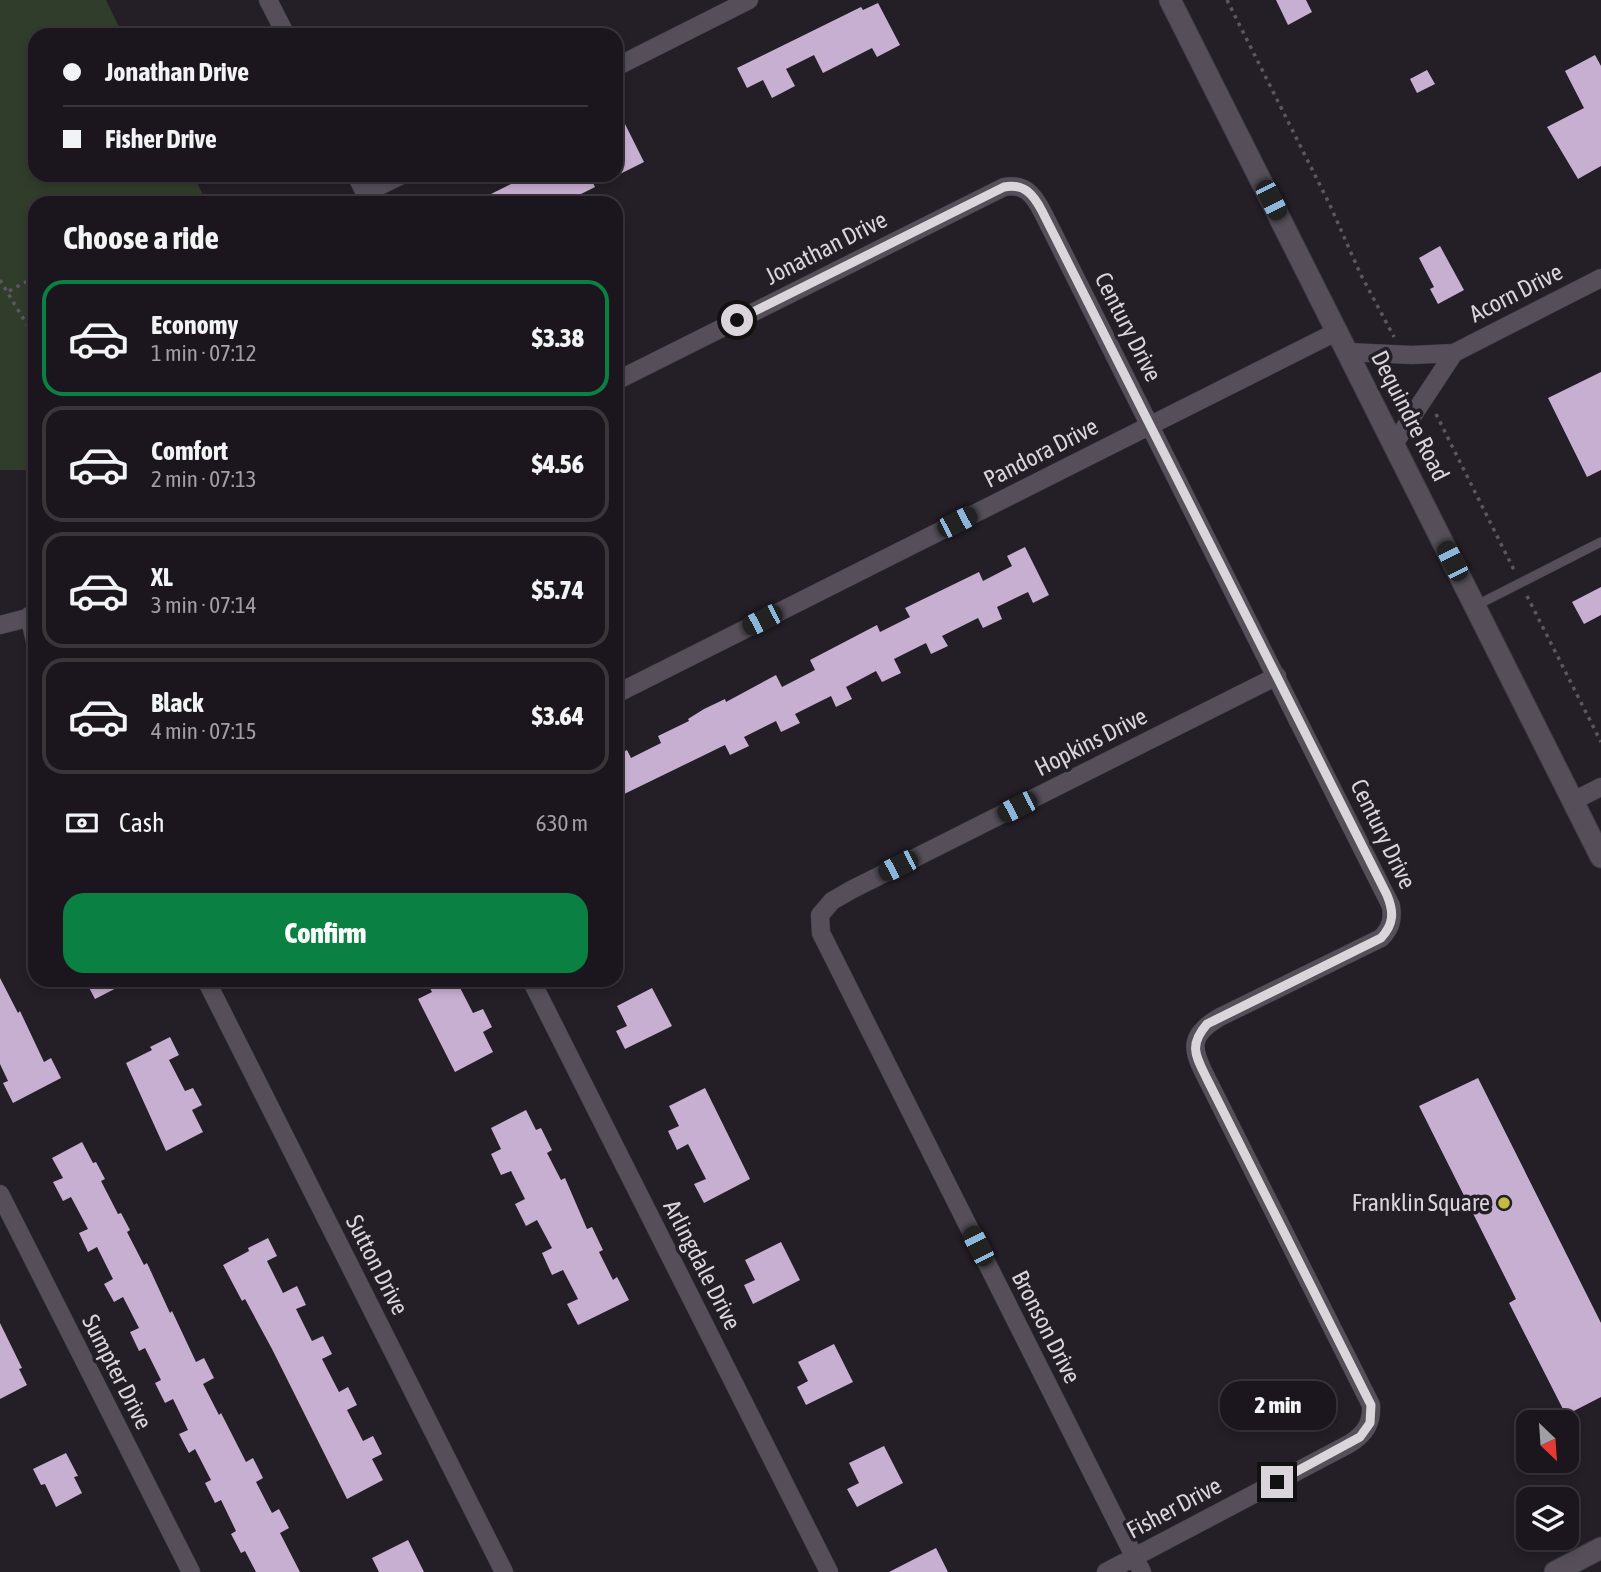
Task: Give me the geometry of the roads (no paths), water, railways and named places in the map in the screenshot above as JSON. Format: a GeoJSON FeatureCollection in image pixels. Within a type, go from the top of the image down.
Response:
{"type":"FeatureCollection","features":[{"type":"Feature","properties":{"kind":"main road","name":"Dequindre Road"},"geometry":{"type":"LineString","coordinates":[[1170,0],[1601,857]]}},
{"type":"Feature","properties":{"kind":"main road"},"geometry":{"type":"LineString","coordinates":[[1555,1572],[1583,1562],[1601,1548]]}},
{"type":"Feature","properties":{"kind":"street"},"geometry":{"type":"LineString","coordinates":[[268,0],[282,28]]}},
{"type":"Feature","properties":{"kind":"street"},"geometry":{"type":"LineString","coordinates":[[623,63],[748,0]]}},
{"type":"Feature","properties":{"kind":"street"},"geometry":{"type":"LineString","coordinates":[[371,196],[392,182]]}},
{"type":"Feature","properties":{"kind":"street","name":"Jonathan Drive"},"geometry":{"type":"LineString","coordinates":[[623,378],[1004,187],[1022,187]]}},
{"type":"Feature","properties":{"kind":"street","name":"Century Drive"},"geometry":{"type":"LineString","coordinates":[[1022,187],[1035,198],[1042,211],[1387,895],[1393,918],[1381,938],[1207,1024],[1196,1038],[1194,1046],[1196,1058],[1371,1405],[1370,1423]]}},
{"type":"Feature","properties":{"kind":"street","name":"Acorn Drive"},"geometry":{"type":"LineString","coordinates":[[1348,352],[1412,355],[1454,353],[1601,278]]}},
{"type":"Feature","properties":{"kind":"street","name":"Pandora Drive"},"geometry":{"type":"LineString","coordinates":[[623,690],[1338,331]]}},
{"type":"Feature","properties":{"kind":"street","name":"Acorn Drive"},"geometry":{"type":"LineString","coordinates":[[1394,444],[1454,353]]}},
{"type":"Feature","properties":{"kind":"street"},"geometry":{"type":"LineString","coordinates":[[0,625],[28,617]]}},
{"type":"Feature","properties":{"kind":"street","name":"Hopkins Drive"},"geometry":{"type":"LineString","coordinates":[[820,915],[832,901],[851,890],[1277,676]]}},
{"type":"Feature","properties":{"kind":"street"},"geometry":{"type":"LineString","coordinates":[[1573,801],[1601,787]]}},
{"type":"Feature","properties":{"kind":"street","name":"Bronson Drive"},"geometry":{"type":"LineString","coordinates":[[820,915],[821,933],[1138,1564]]}},
{"type":"Feature","properties":{"kind":"street","name":"Sutton Drive"},"geometry":{"type":"LineString","coordinates":[[210,987],[504,1572]]}},
{"type":"Feature","properties":{"kind":"street","name":"Arlingdale Drive"},"geometry":{"type":"LineString","coordinates":[[535,987],[829,1572]]}},
{"type":"Feature","properties":{"kind":"street","name":"Sumpter Drive"},"geometry":{"type":"LineString","coordinates":[[0,1194],[191,1572]]}},
{"type":"Feature","properties":{"kind":"street","name":"Fisher Drive"},"geometry":{"type":"LineString","coordinates":[[1106,1572],[1138,1564],[1349,1444],[1360,1437],[1370,1423]]}},
{"type":"Feature","properties":{"kind":"lane"},"geometry":{"type":"LineString","coordinates":[[1475,606],[1601,542]]}},
{"type":"Feature","properties":{"kind":"place","name":"Franklin Square"},"geometry":{"type":"Point","coordinates":[1504,1203]}}]}
